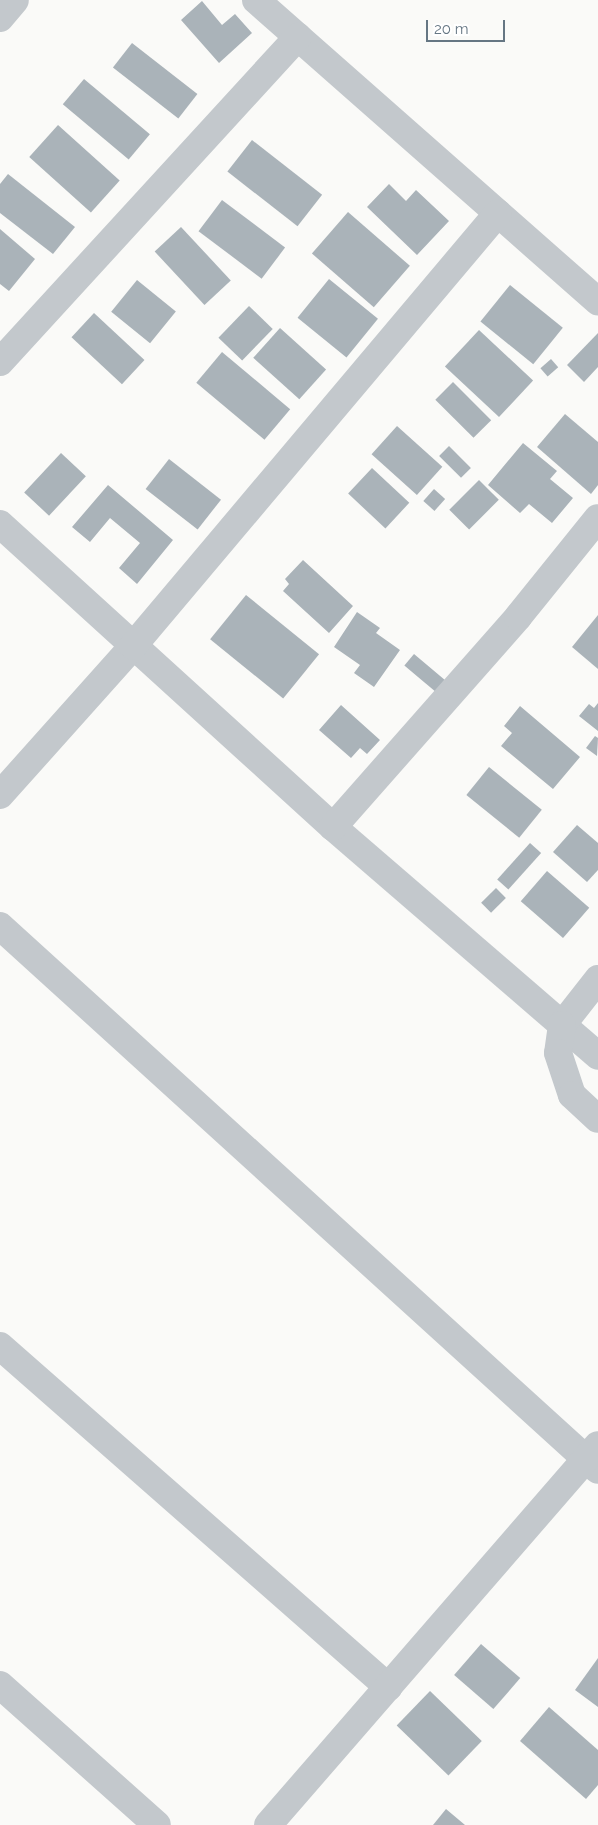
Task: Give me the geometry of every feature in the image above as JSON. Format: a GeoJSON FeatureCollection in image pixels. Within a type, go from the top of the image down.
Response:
{"type":"FeatureCollection","features":[{"type":"Feature","properties":{"kind":"street"},"geometry":{"type":"LineString","coordinates":[[0,18],[15,0]]}},
{"type":"Feature","properties":{"kind":"street"},"geometry":{"type":"LineString","coordinates":[[256,0],[598,302]]}},
{"type":"Feature","properties":{"kind":"street"},"geometry":{"type":"LineString","coordinates":[[0,362],[298,37]]}},
{"type":"Feature","properties":{"kind":"street"},"geometry":{"type":"LineString","coordinates":[[0,795],[134,646],[498,213]]}},
{"type":"Feature","properties":{"kind":"street"},"geometry":{"type":"LineString","coordinates":[[333,828],[518,617],[598,518]]}},
{"type":"Feature","properties":{"kind":"street"},"geometry":{"type":"LineString","coordinates":[[0,524],[333,828],[598,1056]]}},
{"type":"Feature","properties":{"kind":"street"},"geometry":{"type":"LineString","coordinates":[[0,926],[594,1458],[388,1687],[268,1825]]}},
{"type":"Feature","properties":{"kind":"street"},"geometry":{"type":"LineString","coordinates":[[598,979],[562,1025],[558,1054],[572,1095],[598,1119]]}},
{"type":"Feature","properties":{"kind":"street"},"geometry":{"type":"LineString","coordinates":[[0,1346],[388,1687]]}},
{"type":"Feature","properties":{"kind":"street"},"geometry":{"type":"LineString","coordinates":[[0,1684],[156,1825]]}},
{"type":"Feature","properties":{"kind":"building"},"geometry":{"type":"Polygon","coordinates":[[[202,1],[222,25],[235,14],[252,33],[219,63],[181,20],[202,1]]]}},
{"type":"Feature","properties":{"kind":"building"},"geometry":{"type":"Polygon","coordinates":[[[132,43],[197,94],[178,119],[113,67],[132,43]]]}},
{"type":"Feature","properties":{"kind":"building"},"geometry":{"type":"Polygon","coordinates":[[[84,79],[150,134],[129,160],[63,104],[84,79]]]}},
{"type":"Feature","properties":{"kind":"building"},"geometry":{"type":"Polygon","coordinates":[[[58,125],[120,181],[91,212],[29,157],[58,125]]]}},
{"type":"Feature","properties":{"kind":"building"},"geometry":{"type":"Polygon","coordinates":[[[252,140],[322,195],[298,226],[227,172],[252,140]]]}},
{"type":"Feature","properties":{"kind":"building"},"geometry":{"type":"Polygon","coordinates":[[[8,174],[75,227],[53,254],[0,213],[0,184],[8,174]]]}},
{"type":"Feature","properties":{"kind":"building"},"geometry":{"type":"Polygon","coordinates":[[[389,184],[406,201],[416,190],[449,221],[417,255],[367,207],[389,184]]]}},
{"type":"Feature","properties":{"kind":"building"},"geometry":{"type":"Polygon","coordinates":[[[222,200],[285,248],[262,279],[199,231],[222,200]]]}},
{"type":"Feature","properties":{"kind":"building"},"geometry":{"type":"Polygon","coordinates":[[[348,212],[410,266],[374,307],[312,254],[348,212]]]}},
{"type":"Feature","properties":{"kind":"building"},"geometry":{"type":"Polygon","coordinates":[[[181,227],[231,280],[204,305],[155,252],[181,227]]]}},
{"type":"Feature","properties":{"kind":"building"},"geometry":{"type":"Polygon","coordinates":[[[0,229],[35,259],[9,291],[0,284],[0,229]]]}},
{"type":"Feature","properties":{"kind":"building"},"geometry":{"type":"Polygon","coordinates":[[[329,279],[378,319],[346,358],[298,318],[329,279]]]}},
{"type":"Feature","properties":{"kind":"building"},"geometry":{"type":"Polygon","coordinates":[[[137,280],[176,311],[150,343],[111,312],[137,280]]]}},
{"type":"Feature","properties":{"kind":"building"},"geometry":{"type":"Polygon","coordinates":[[[510,285],[563,328],[533,364],[480,322],[510,285]]]}},
{"type":"Feature","properties":{"kind":"building"},"geometry":{"type":"Polygon","coordinates":[[[249,306],[273,329],[242,361],[218,338],[249,306]]]}},
{"type":"Feature","properties":{"kind":"building"},"geometry":{"type":"Polygon","coordinates":[[[94,313],[144,360],[122,384],[71,337],[94,313]]]}},
{"type":"Feature","properties":{"kind":"building"},"geometry":{"type":"Polygon","coordinates":[[[280,328],[326,369],[299,399],[253,358],[280,328]]]}},
{"type":"Feature","properties":{"kind":"building"},"geometry":{"type":"Polygon","coordinates":[[[479,330],[533,380],[499,417],[445,367],[479,330]]]}},
{"type":"Feature","properties":{"kind":"building"},"geometry":{"type":"Polygon","coordinates":[[[598,333],[598,367],[584,382],[567,365],[598,333]]]}},
{"type":"Feature","properties":{"kind":"building"},"geometry":{"type":"Polygon","coordinates":[[[222,352],[290,409],[264,440],[196,383],[222,352]]]}},
{"type":"Feature","properties":{"kind":"building"},"geometry":{"type":"Polygon","coordinates":[[[551,359],[558,367],[548,376],[540,368],[551,359]]]}},
{"type":"Feature","properties":{"kind":"building"},"geometry":{"type":"Polygon","coordinates":[[[453,382],[491,420],[474,438],[435,400],[453,382]]]}},
{"type":"Feature","properties":{"kind":"building"},"geometry":{"type":"Polygon","coordinates":[[[565,414],[598,442],[598,485],[591,494],[537,447],[565,414]]]}},
{"type":"Feature","properties":{"kind":"building"},"geometry":{"type":"Polygon","coordinates":[[[397,426],[442,467],[417,495],[372,454],[397,426]]]}},
{"type":"Feature","properties":{"kind":"building"},"geometry":{"type":"Polygon","coordinates":[[[523,443],[557,471],[550,479],[573,498],[552,523],[529,504],[520,513],[488,485],[523,443]]]}},
{"type":"Feature","properties":{"kind":"building"},"geometry":{"type":"Polygon","coordinates":[[[449,446],[471,468],[461,478],[439,456],[449,446]]]}},
{"type":"Feature","properties":{"kind":"building"},"geometry":{"type":"Polygon","coordinates":[[[61,453],[86,476],[49,516],[24,492],[61,453]]]}},
{"type":"Feature","properties":{"kind":"building"},"geometry":{"type":"Polygon","coordinates":[[[169,459],[221,500],[198,530],[146,489],[169,459]]]}},
{"type":"Feature","properties":{"kind":"building"},"geometry":{"type":"Polygon","coordinates":[[[372,468],[409,503],[385,528],[348,494],[372,468]]]}},
{"type":"Feature","properties":{"kind":"building"},"geometry":{"type":"Polygon","coordinates":[[[479,480],[499,500],[469,529],[449,510],[479,480]]]}},
{"type":"Feature","properties":{"kind":"building"},"geometry":{"type":"Polygon","coordinates":[[[108,485],[173,540],[137,584],[119,568],[140,543],[110,518],[90,542],[72,527],[108,485]]]}},
{"type":"Feature","properties":{"kind":"building"},"geometry":{"type":"Polygon","coordinates":[[[434,489],[445,499],[434,511],[423,501],[434,489]]]}},
{"type":"Feature","properties":{"kind":"building"},"geometry":{"type":"Polygon","coordinates":[[[303,560],[353,606],[329,633],[283,591],[289,584],[285,579],[303,560]]]}},
{"type":"Feature","properties":{"kind":"building"},"geometry":{"type":"Polygon","coordinates":[[[246,595],[319,654],[283,698],[210,639],[246,595]]]}},
{"type":"Feature","properties":{"kind":"building"},"geometry":{"type":"Polygon","coordinates":[[[357,612],[380,628],[376,633],[400,650],[374,687],[354,673],[360,665],[334,647],[357,612]]]}},
{"type":"Feature","properties":{"kind":"building"},"geometry":{"type":"Polygon","coordinates":[[[598,615],[598,669],[572,647],[598,615]]]}},
{"type":"Feature","properties":{"kind":"building"},"geometry":{"type":"Polygon","coordinates":[[[414,654],[448,683],[439,694],[404,665],[414,654]]]}},
{"type":"Feature","properties":{"kind":"building"},"geometry":{"type":"Polygon","coordinates":[[[598,703],[598,731],[579,716],[589,704],[594,708],[598,703]]]}},
{"type":"Feature","properties":{"kind":"building"},"geometry":{"type":"Polygon","coordinates":[[[341,705],[380,740],[367,754],[360,748],[351,758],[319,730],[341,705]]]}},
{"type":"Feature","properties":{"kind":"building"},"geometry":{"type":"Polygon","coordinates":[[[520,706],[580,757],[553,789],[501,746],[512,733],[504,726],[520,706]]]}},
{"type":"Feature","properties":{"kind":"building"},"geometry":{"type":"Polygon","coordinates":[[[595,736],[598,738],[597,756],[586,748],[595,736]]]}},
{"type":"Feature","properties":{"kind":"building"},"geometry":{"type":"Polygon","coordinates":[[[489,767],[542,810],[519,838],[466,795],[489,767]]]}},
{"type":"Feature","properties":{"kind":"building"},"geometry":{"type":"Polygon","coordinates":[[[577,825],[598,843],[598,870],[587,882],[553,852],[577,825]]]}},
{"type":"Feature","properties":{"kind":"building"},"geometry":{"type":"Polygon","coordinates":[[[530,843],[541,853],[508,889],[497,879],[530,843]]]}},
{"type":"Feature","properties":{"kind":"building"},"geometry":{"type":"Polygon","coordinates":[[[547,871],[589,908],[563,938],[521,901],[547,871]]]}},
{"type":"Feature","properties":{"kind":"building"},"geometry":{"type":"Polygon","coordinates":[[[496,888],[506,898],[491,913],[481,903],[496,888]]]}},
{"type":"Feature","properties":{"kind":"building"},"geometry":{"type":"Polygon","coordinates":[[[481,1644],[520,1678],[493,1709],[454,1675],[481,1644]]]}},
{"type":"Feature","properties":{"kind":"building"},"geometry":{"type":"Polygon","coordinates":[[[598,1658],[598,1707],[575,1690],[598,1658]]]}},
{"type":"Feature","properties":{"kind":"building"},"geometry":{"type":"Polygon","coordinates":[[[430,1691],[482,1741],[448,1776],[397,1726],[430,1691]]]}},
{"type":"Feature","properties":{"kind":"building"},"geometry":{"type":"Polygon","coordinates":[[[549,1707],[598,1750],[598,1785],[586,1799],[520,1741],[549,1707]]]}},
{"type":"Feature","properties":{"kind":"building"},"geometry":{"type":"Polygon","coordinates":[[[446,1809],[465,1825],[433,1825],[446,1809]]]}}]}
